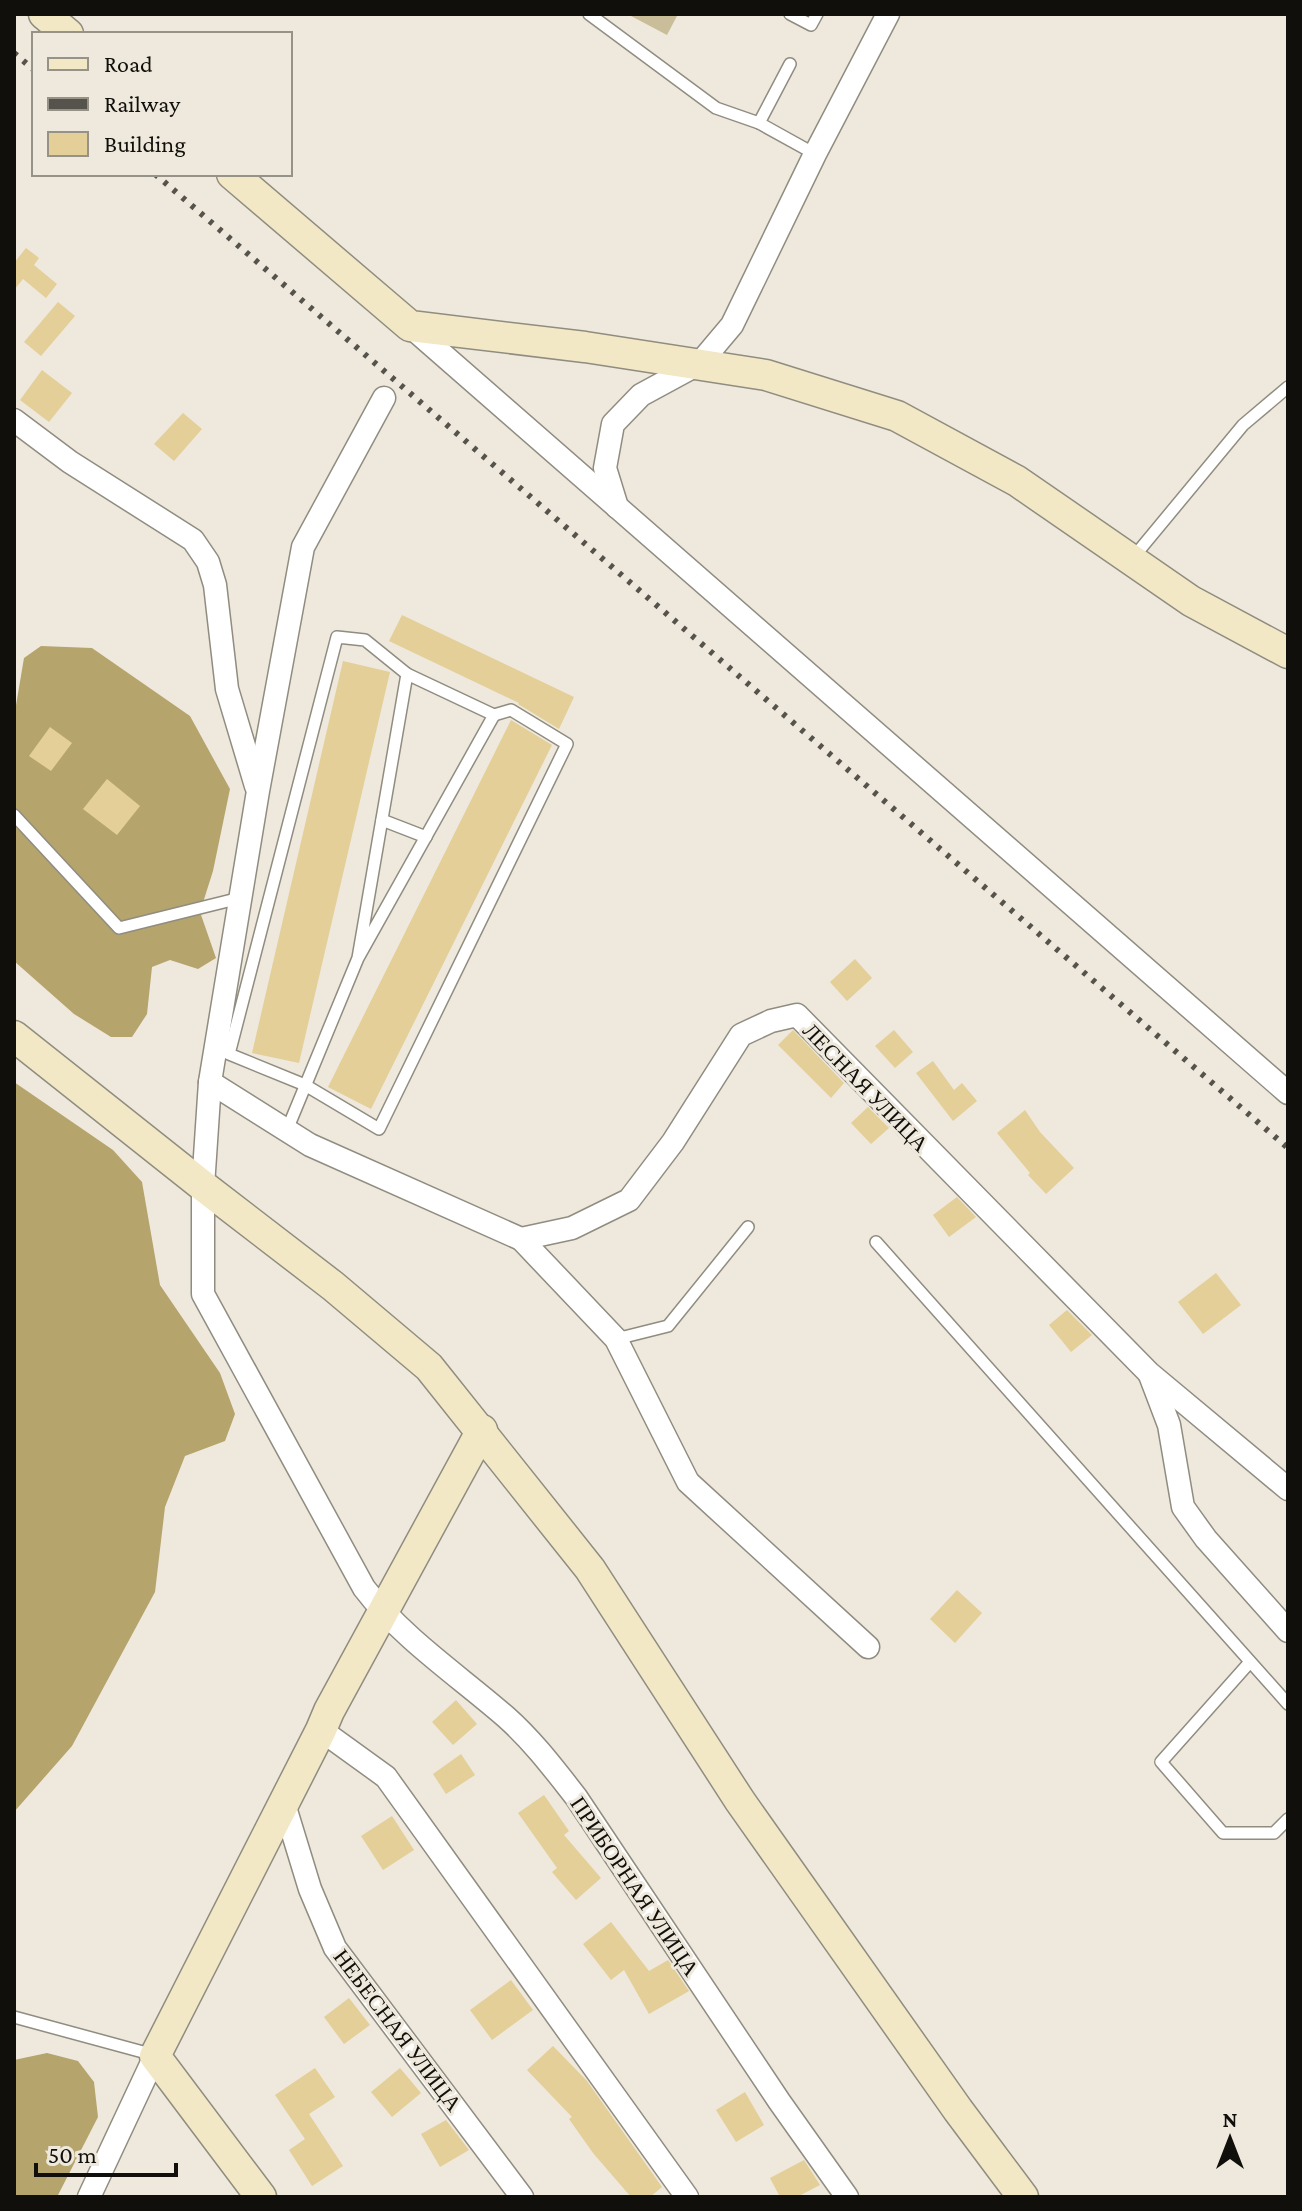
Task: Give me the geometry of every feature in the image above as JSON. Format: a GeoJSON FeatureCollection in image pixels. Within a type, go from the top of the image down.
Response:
{"type":"FeatureCollection","features":[{"type":"Feature","properties":{"kind":"street"},"geometry":{"type":"LineString","coordinates":[[44,14],[66,32]]}},
{"type":"Feature","properties":{"kind":"street"},"geometry":{"type":"LineString","coordinates":[[617,508],[605,468],[613,424],[641,395],[700,363],[732,325],[815,154],[888,14]]}},
{"type":"Feature","properties":{"kind":"street"},"geometry":{"type":"LineString","coordinates":[[234,176],[1288,1093]]}},
{"type":"Feature","properties":{"kind":"street"},"geometry":{"type":"LineString","coordinates":[[410,326],[700,363],[766,375],[897,416],[1017,481],[1191,601],[1288,653]]}},
{"type":"Feature","properties":{"kind":"street","name":"ПРИБОРНАЯ УЛИЦА"},"geometry":{"type":"LineString","coordinates":[[384,398],[303,547],[258,791],[210,1082],[203,1186],[203,1294],[364,1588],[382,1611],[510,1720],[543,1755],[576,1797],[779,2101],[847,2197]]}},
{"type":"Feature","properties":{"kind":"street"},"geometry":{"type":"LineString","coordinates":[[14,420],[70,462],[193,540],[208,562],[215,585],[227,689],[258,791]]}},
{"type":"Feature","properties":{"kind":"street","name":"ЛЕСНАЯ УЛИЦА"},"geometry":{"type":"LineString","coordinates":[[521,1239],[572,1228],[629,1200],[673,1142],[741,1035],[771,1021],[797,1015],[1149,1373],[1288,1489]]}},
{"type":"Feature","properties":{"kind":"street"},"geometry":{"type":"LineString","coordinates":[[14,1036],[333,1286],[429,1367],[590,1569],[740,1801],[1023,2197]]}},
{"type":"Feature","properties":{"kind":"street"},"geometry":{"type":"LineString","coordinates":[[210,1082],[310,1145],[521,1239],[616,1339],[688,1482],[868,1647]]}},
{"type":"Feature","properties":{"kind":"street"},"geometry":{"type":"LineString","coordinates":[[1149,1373],[1169,1425],[1183,1507],[1206,1539],[1288,1631]]}},
{"type":"Feature","properties":{"kind":"street"},"geometry":{"type":"LineString","coordinates":[[89,2197],[155,2056],[329,1711],[482,1430]]}},
{"type":"Feature","properties":{"kind":"street"},"geometry":{"type":"LineString","coordinates":[[321,1730],[386,1777],[687,2197]]}},
{"type":"Feature","properties":{"kind":"street","name":"НЕБЕСНАЯ УЛИЦА"},"geometry":{"type":"LineString","coordinates":[[284,1804],[310,1889],[335,1948],[522,2197]]}},
{"type":"Feature","properties":{"kind":"street"},"geometry":{"type":"LineString","coordinates":[[155,2056],[261,2197]]}},
{"type":"Feature","properties":{"kind":"lane"},"geometry":{"type":"LineString","coordinates":[[589,14],[716,108],[759,123],[815,154]]}},
{"type":"Feature","properties":{"kind":"lane"},"geometry":{"type":"LineString","coordinates":[[790,14],[811,25],[817,14]]}},
{"type":"Feature","properties":{"kind":"lane"},"geometry":{"type":"LineString","coordinates":[[759,123],[790,64]]}},
{"type":"Feature","properties":{"kind":"lane"},"geometry":{"type":"LineString","coordinates":[[1131,560],[1243,425],[1288,387]]}},
{"type":"Feature","properties":{"kind":"lane"},"geometry":{"type":"LineString","coordinates":[[337,637],[365,640],[407,674],[494,715],[511,710],[567,744],[379,1129],[305,1085],[229,1054],[337,637]]}},
{"type":"Feature","properties":{"kind":"lane"},"geometry":{"type":"LineString","coordinates":[[358,958],[407,674]]}},
{"type":"Feature","properties":{"kind":"lane"},"geometry":{"type":"LineString","coordinates":[[287,1130],[358,958],[494,715]]}},
{"type":"Feature","properties":{"kind":"lane"},"geometry":{"type":"LineString","coordinates":[[14,815],[119,928],[240,898]]}},
{"type":"Feature","properties":{"kind":"lane"},"geometry":{"type":"LineString","coordinates":[[382,820],[426,837]]}},
{"type":"Feature","properties":{"kind":"lane"},"geometry":{"type":"LineString","coordinates":[[616,1339],[668,1326],[748,1227]]}},
{"type":"Feature","properties":{"kind":"lane"},"geometry":{"type":"LineString","coordinates":[[876,1242],[1288,1704]]}},
{"type":"Feature","properties":{"kind":"lane"},"geometry":{"type":"LineString","coordinates":[[1250,1662],[1161,1762],[1223,1833],[1274,1833],[1288,1819]]}},
{"type":"Feature","properties":{"kind":"lane"},"geometry":{"type":"LineString","coordinates":[[14,2017],[155,2056]]}},
{"type":"Feature","properties":{"kind":"shaded area"},"geometry":{"type":"Polygon","coordinates":[[[632,14],[678,14],[667,35],[632,14]]]}},
{"type":"Feature","properties":{"kind":"shaded area"},"geometry":{"type":"Polygon","coordinates":[[[41,646],[92,648],[190,716],[230,789],[213,871],[200,912],[216,958],[198,969],[170,960],[152,967],[147,1014],[132,1037],[111,1037],[74,1014],[14,961],[14,717],[24,658],[41,646]]]}},
{"type":"Feature","properties":{"kind":"shaded area"},"geometry":{"type":"Polygon","coordinates":[[[14,1082],[113,1150],[142,1182],[160,1285],[220,1373],[235,1414],[225,1441],[185,1456],[165,1507],[155,1592],[72,1746],[14,1812],[14,1082]]]}},
{"type":"Feature","properties":{"kind":"shaded area"},"geometry":{"type":"Polygon","coordinates":[[[47,2053],[78,2061],[94,2082],[98,2117],[57,2197],[14,2197],[14,2060],[47,2053]]]}},
{"type":"Feature","properties":{"kind":"building"},"geometry":{"type":"Polygon","coordinates":[[[26,248],[39,258],[34,265],[57,284],[46,298],[23,279],[14,290],[14,263],[26,248]]]}},
{"type":"Feature","properties":{"kind":"building"},"geometry":{"type":"Polygon","coordinates":[[[58,302],[75,316],[41,356],[24,342],[58,302]]]}},
{"type":"Feature","properties":{"kind":"building"},"geometry":{"type":"Polygon","coordinates":[[[42,370],[72,393],[49,422],[20,400],[42,370]]]}},
{"type":"Feature","properties":{"kind":"building"},"geometry":{"type":"Polygon","coordinates":[[[183,413],[202,429],[174,461],[154,444],[183,413]]]}},
{"type":"Feature","properties":{"kind":"building"},"geometry":{"type":"Polygon","coordinates":[[[402,615],[574,697],[559,729],[519,703],[389,641],[402,615]]]}},
{"type":"Feature","properties":{"kind":"building"},"geometry":{"type":"Polygon","coordinates":[[[343,661],[390,672],[299,1063],[252,1053],[343,661]]]}},
{"type":"Feature","properties":{"kind":"building"},"geometry":{"type":"Polygon","coordinates":[[[511,720],[552,745],[371,1109],[328,1087],[511,720]]]}},
{"type":"Feature","properties":{"kind":"building"},"geometry":{"type":"Polygon","coordinates":[[[50,727],[72,743],[51,771],[29,756],[50,727]]]}},
{"type":"Feature","properties":{"kind":"building"},"geometry":{"type":"Polygon","coordinates":[[[107,779],[140,806],[117,835],[83,809],[107,779]]]}},
{"type":"Feature","properties":{"kind":"building"},"geometry":{"type":"Polygon","coordinates":[[[855,959],[872,978],[847,1001],[830,982],[855,959]]]}},
{"type":"Feature","properties":{"kind":"building"},"geometry":{"type":"Polygon","coordinates":[[[793,1030],[844,1083],[831,1098],[778,1045],[793,1030]]]}},
{"type":"Feature","properties":{"kind":"building"},"geometry":{"type":"Polygon","coordinates":[[[894,1030],[913,1052],[895,1068],[875,1046],[894,1030]]]}},
{"type":"Feature","properties":{"kind":"building"},"geometry":{"type":"Polygon","coordinates":[[[933,1061],[954,1090],[962,1083],[977,1101],[953,1121],[916,1073],[933,1061]]]}},
{"type":"Feature","properties":{"kind":"building"},"geometry":{"type":"Polygon","coordinates":[[[868,1107],[889,1128],[871,1144],[851,1123],[868,1107]]]}},
{"type":"Feature","properties":{"kind":"building"},"geometry":{"type":"Polygon","coordinates":[[[1025,1110],[1040,1132],[1074,1168],[1046,1194],[997,1133],[1025,1110]]]}},
{"type":"Feature","properties":{"kind":"building"},"geometry":{"type":"Polygon","coordinates":[[[957,1197],[976,1217],[949,1237],[933,1215],[957,1197]]]}},
{"type":"Feature","properties":{"kind":"building"},"geometry":{"type":"Polygon","coordinates":[[[1216,1273],[1241,1305],[1203,1334],[1178,1302],[1216,1273]]]}},
{"type":"Feature","properties":{"kind":"building"},"geometry":{"type":"Polygon","coordinates":[[[1067,1310],[1092,1335],[1071,1352],[1049,1325],[1067,1310]]]}},
{"type":"Feature","properties":{"kind":"building"},"geometry":{"type":"Polygon","coordinates":[[[957,1590],[982,1613],[955,1643],[930,1619],[957,1590]]]}},
{"type":"Feature","properties":{"kind":"building"},"geometry":{"type":"Polygon","coordinates":[[[456,1700],[477,1724],[453,1745],[432,1722],[456,1700]]]}},
{"type":"Feature","properties":{"kind":"building"},"geometry":{"type":"Polygon","coordinates":[[[461,1754],[475,1775],[446,1794],[433,1774],[461,1754]]]}},
{"type":"Feature","properties":{"kind":"building"},"geometry":{"type":"Polygon","coordinates":[[[544,1795],[569,1831],[564,1835],[601,1878],[576,1900],[552,1872],[557,1868],[518,1813],[544,1795]]]}},
{"type":"Feature","properties":{"kind":"building"},"geometry":{"type":"Polygon","coordinates":[[[392,1816],[414,1850],[383,1870],[361,1836],[392,1816]]]}},
{"type":"Feature","properties":{"kind":"building"},"geometry":{"type":"Polygon","coordinates":[[[611,1922],[649,1971],[668,1960],[689,1991],[649,2014],[624,1970],[611,1980],[583,1944],[611,1922]]]}},
{"type":"Feature","properties":{"kind":"building"},"geometry":{"type":"Polygon","coordinates":[[[511,1980],[533,2010],[492,2040],[470,2010],[511,1980]]]}},
{"type":"Feature","properties":{"kind":"building"},"geometry":{"type":"Polygon","coordinates":[[[349,1998],[370,2025],[344,2044],[324,2017],[349,1998]]]}},
{"type":"Feature","properties":{"kind":"building"},"geometry":{"type":"Polygon","coordinates":[[[553,2046],[587,2081],[662,2187],[650,2197],[631,2197],[593,2153],[569,2119],[572,2117],[527,2070],[553,2046]]]}},
{"type":"Feature","properties":{"kind":"building"},"geometry":{"type":"Polygon","coordinates":[[[315,2068],[335,2097],[309,2114],[343,2166],[312,2186],[289,2150],[305,2139],[275,2095],[315,2068]]]}},
{"type":"Feature","properties":{"kind":"building"},"geometry":{"type":"Polygon","coordinates":[[[400,2068],[421,2093],[392,2117],[371,2092],[400,2068]]]}},
{"type":"Feature","properties":{"kind":"building"},"geometry":{"type":"Polygon","coordinates":[[[745,2092],[764,2125],[736,2142],[716,2110],[745,2092]]]}},
{"type":"Feature","properties":{"kind":"building"},"geometry":{"type":"Polygon","coordinates":[[[446,2120],[469,2150],[440,2167],[421,2134],[446,2120]]]}},
{"type":"Feature","properties":{"kind":"building"},"geometry":{"type":"Polygon","coordinates":[[[804,2160],[820,2185],[797,2197],[780,2197],[770,2178],[804,2160]]]}},
{"type":"Feature","properties":{"kind":"railway"},"geometry":{"type":"LineString","coordinates":[[14,53],[32,68]]}},
{"type":"Feature","properties":{"kind":"railway"},"geometry":{"type":"LineString","coordinates":[[157,176],[1288,1148]]}}]}
